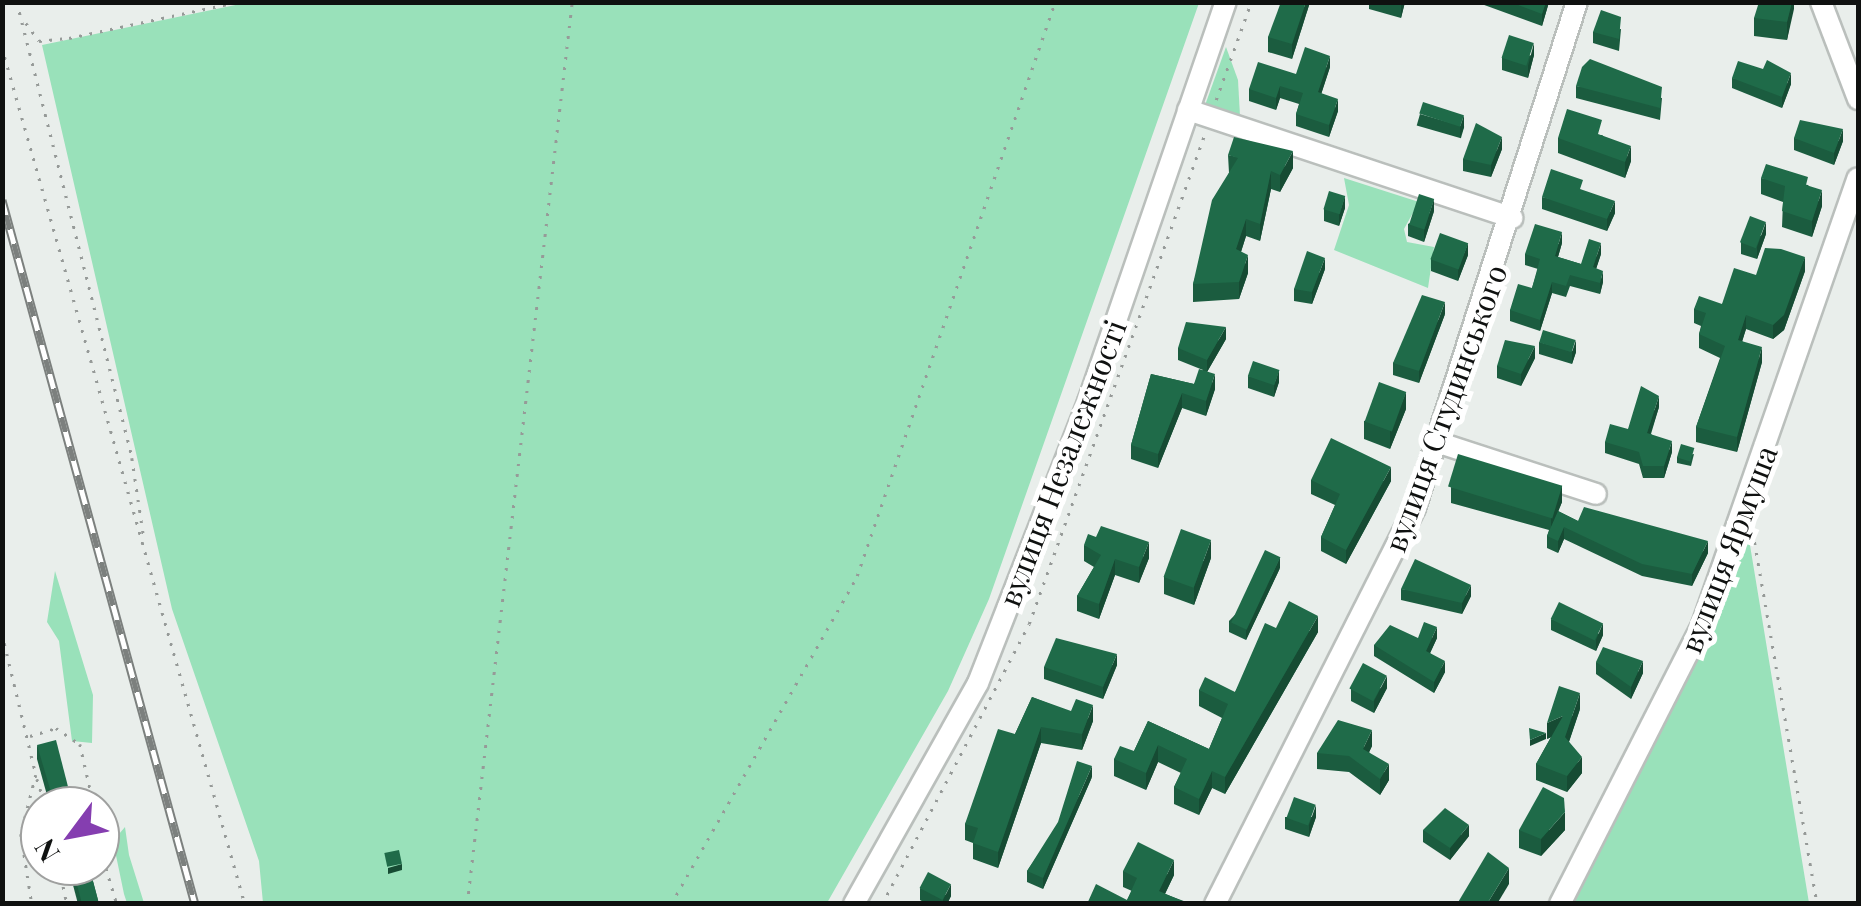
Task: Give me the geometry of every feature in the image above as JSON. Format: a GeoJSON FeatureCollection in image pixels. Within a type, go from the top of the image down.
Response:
{"type":"FeatureCollection","features":[{"type":"Feature","properties":{"kind":"street","name":"вулиця Незалежності"},"geometry":{"type":"LineString","coordinates":[[857,903],[978,682],[1226,2]]}},
{"type":"Feature","properties":{"kind":"street","name":"вулиця Студинського"},"geometry":{"type":"LineString","coordinates":[[1215,904],[1374,600],[1440,443],[1577,2]]}},
{"type":"Feature","properties":{"kind":"street"},"geometry":{"type":"LineString","coordinates":[[1821,2],[1858,99]]}},
{"type":"Feature","properties":{"kind":"street"},"geometry":{"type":"LineString","coordinates":[[1188,110],[1512,218]]}},
{"type":"Feature","properties":{"kind":"street","name":"вулиця Ярмуша"},"geometry":{"type":"LineString","coordinates":[[1560,904],[1702,626],[1749,506],[1858,178]]}},
{"type":"Feature","properties":{"kind":"street"},"geometry":{"type":"LineString","coordinates":[[1440,443],[1596,494]]}},
{"type":"Feature","properties":{"kind":"path"},"geometry":{"type":"LineString","coordinates":[[18,2],[24,21],[40,41],[237,2]]}},
{"type":"Feature","properties":{"kind":"path"},"geometry":{"type":"LineString","coordinates":[[467,904],[572,2]]}},
{"type":"Feature","properties":{"kind":"path"},"geometry":{"type":"LineString","coordinates":[[671,904],[857,576],[1055,2]]}},
{"type":"Feature","properties":{"kind":"path"},"geometry":{"type":"LineString","coordinates":[[24,21],[22,47],[102,335],[145,549]]}},
{"type":"Feature","properties":{"kind":"path"},"geometry":{"type":"LineString","coordinates":[[2,47],[245,904]]}},
{"type":"Feature","properties":{"kind":"path"},"geometry":{"type":"LineString","coordinates":[[1749,506],[1816,904]]}},
{"type":"Feature","properties":{"kind":"path"},"geometry":{"type":"LineString","coordinates":[[2,632],[40,786]]}},
{"type":"Feature","properties":{"kind":"path"},"geometry":{"type":"LineString","coordinates":[[28,736],[56,728],[80,744],[89,786]]}},
{"type":"Feature","properties":{"kind":"path"},"geometry":{"type":"LineString","coordinates":[[32,904],[21,834],[36,775]]}},
{"type":"Feature","properties":{"kind":"green space"},"geometry":{"type":"Polygon","coordinates":[[[250,2],[1199,3],[989,599],[948,691],[827,903],[263,903],[259,861],[172,609],[42,45],[250,2]]]}},
{"type":"Feature","properties":{"kind":"green space"},"geometry":{"type":"Polygon","coordinates":[[[1226,47],[1238,80],[1240,116],[1204,108],[1226,47]]]}},
{"type":"Feature","properties":{"kind":"green space"},"geometry":{"type":"Polygon","coordinates":[[[1344,178],[1419,202],[1404,229],[1407,242],[1434,247],[1428,288],[1334,250],[1349,205],[1344,178]]]}},
{"type":"Feature","properties":{"kind":"green space"},"geometry":{"type":"Polygon","coordinates":[[[1747,527],[1809,903],[1564,904],[1681,691],[1747,527]]]}},
{"type":"Feature","properties":{"kind":"green space"},"geometry":{"type":"Polygon","coordinates":[[[55,571],[93,695],[92,743],[72,741],[59,641],[47,622],[55,571]]]}},
{"type":"Feature","properties":{"kind":"green space"},"geometry":{"type":"Polygon","coordinates":[[[125,827],[144,903],[127,903],[120,875],[120,833],[125,827]]]}},
{"type":"Feature","properties":{"kind":"building"},"geometry":{"type":"Polygon","coordinates":[[[1281,2],[1306,2],[1292,44],[1268,37],[1281,2]]]}},
{"type":"Feature","properties":{"kind":"building"},"geometry":{"type":"Polygon","coordinates":[[[1510,2],[1546,2],[1542,14],[1510,2]]]}},
{"type":"Feature","properties":{"kind":"building"},"geometry":{"type":"Polygon","coordinates":[[[1759,2],[1792,2],[1787,22],[1754,18],[1759,2]]]}},
{"type":"Feature","properties":{"kind":"building"},"geometry":{"type":"Polygon","coordinates":[[[1601,10],[1621,17],[1619,39],[1593,32],[1601,10]]]}},
{"type":"Feature","properties":{"kind":"building"},"geometry":{"type":"Polygon","coordinates":[[[1509,35],[1534,43],[1526,66],[1502,58],[1509,35]]]}},
{"type":"Feature","properties":{"kind":"building"},"geometry":{"type":"Polygon","coordinates":[[[1305,47],[1330,56],[1318,92],[1338,99],[1329,125],[1296,114],[1303,93],[1280,86],[1276,98],[1249,89],[1258,62],[1296,74],[1305,47]]]}},
{"type":"Feature","properties":{"kind":"building"},"geometry":{"type":"Polygon","coordinates":[[[1590,59],[1662,87],[1660,108],[1576,86],[1582,67],[1590,59]]]}},
{"type":"Feature","properties":{"kind":"building"},"geometry":{"type":"Polygon","coordinates":[[[1767,60],[1791,73],[1782,97],[1732,78],[1738,61],[1763,69],[1767,60]]]}},
{"type":"Feature","properties":{"kind":"building"},"geometry":{"type":"Polygon","coordinates":[[[1423,102],[1464,115],[1460,127],[1419,113],[1423,102]]]}},
{"type":"Feature","properties":{"kind":"building"},"geometry":{"type":"Polygon","coordinates":[[[1567,109],[1602,120],[1598,134],[1631,146],[1625,162],[1558,138],[1567,109]]]}},
{"type":"Feature","properties":{"kind":"building"},"geometry":{"type":"Polygon","coordinates":[[[1800,120],[1843,129],[1834,153],[1794,138],[1800,120]]]}},
{"type":"Feature","properties":{"kind":"building"},"geometry":{"type":"Polygon","coordinates":[[[1476,123],[1502,137],[1491,165],[1463,159],[1476,123]]]}},
{"type":"Feature","properties":{"kind":"building"},"geometry":{"type":"Polygon","coordinates":[[[1234,137],[1293,151],[1280,175],[1271,171],[1260,224],[1246,219],[1236,249],[1248,255],[1239,282],[1193,284],[1212,200],[1238,158],[1228,155],[1234,137]]]}},
{"type":"Feature","properties":{"kind":"building"},"geometry":{"type":"Polygon","coordinates":[[[1766,164],[1808,177],[1806,185],[1822,190],[1812,221],[1782,211],[1785,186],[1761,178],[1766,164]]]}},
{"type":"Feature","properties":{"kind":"building"},"geometry":{"type":"Polygon","coordinates":[[[1551,169],[1583,180],[1580,189],[1615,201],[1607,219],[1542,197],[1551,169]]]}},
{"type":"Feature","properties":{"kind":"building"},"geometry":{"type":"Polygon","coordinates":[[[1329,191],[1345,196],[1340,214],[1323,209],[1329,191]]]}},
{"type":"Feature","properties":{"kind":"building"},"geometry":{"type":"Polygon","coordinates":[[[1419,194],[1434,199],[1424,229],[1409,224],[1419,194]]]}},
{"type":"Feature","properties":{"kind":"building"},"geometry":{"type":"Polygon","coordinates":[[[1750,216],[1766,222],[1756,248],[1740,242],[1750,216]]]}},
{"type":"Feature","properties":{"kind":"building"},"geometry":{"type":"Polygon","coordinates":[[[1535,224],[1562,232],[1555,256],[1581,264],[1589,239],[1601,243],[1593,267],[1603,271],[1600,283],[1570,275],[1566,286],[1552,282],[1540,320],[1510,310],[1518,284],[1532,288],[1540,259],[1525,254],[1535,224]]]}},
{"type":"Feature","properties":{"kind":"building"},"geometry":{"type":"Polygon","coordinates":[[[1440,233],[1468,243],[1459,270],[1430,259],[1440,233]]]}},
{"type":"Feature","properties":{"kind":"building"},"geometry":{"type":"Polygon","coordinates":[[[1765,248],[1805,257],[1784,315],[1773,325],[1746,315],[1738,340],[1762,347],[1737,437],[1696,427],[1725,346],[1699,334],[1706,313],[1694,309],[1699,296],[1722,304],[1734,268],[1756,275],[1765,248]]]}},
{"type":"Feature","properties":{"kind":"building"},"geometry":{"type":"Polygon","coordinates":[[[1307,251],[1325,258],[1312,292],[1294,289],[1307,251]]]}},
{"type":"Feature","properties":{"kind":"building"},"geometry":{"type":"Polygon","coordinates":[[[1422,295],[1445,302],[1419,371],[1393,363],[1422,295]]]}},
{"type":"Feature","properties":{"kind":"building"},"geometry":{"type":"Polygon","coordinates":[[[1186,322],[1226,327],[1207,360],[1178,348],[1186,322]]]}},
{"type":"Feature","properties":{"kind":"building"},"geometry":{"type":"Polygon","coordinates":[[[1543,330],[1576,340],[1572,352],[1539,342],[1543,330]]]}},
{"type":"Feature","properties":{"kind":"building"},"geometry":{"type":"Polygon","coordinates":[[[1505,340],[1535,346],[1521,374],[1497,366],[1505,340]]]}},
{"type":"Feature","properties":{"kind":"building"},"geometry":{"type":"Polygon","coordinates":[[[1253,361],[1279,370],[1274,385],[1248,376],[1253,361]]]}},
{"type":"Feature","properties":{"kind":"building"},"geometry":{"type":"Polygon","coordinates":[[[1199,369],[1215,374],[1206,401],[1182,393],[1158,454],[1131,445],[1151,374],[1194,384],[1199,369]]]}},
{"type":"Feature","properties":{"kind":"building"},"geometry":{"type":"Polygon","coordinates":[[[1379,382],[1406,392],[1392,431],[1365,421],[1379,382]]]}},
{"type":"Feature","properties":{"kind":"building"},"geometry":{"type":"Polygon","coordinates":[[[1641,386],[1659,396],[1647,433],[1672,441],[1664,466],[1643,466],[1639,452],[1605,442],[1610,424],[1628,429],[1641,386]]]}},
{"type":"Feature","properties":{"kind":"building"},"geometry":{"type":"Polygon","coordinates":[[[1331,438],[1391,467],[1346,550],[1321,537],[1340,494],[1311,480],[1331,438]]]}},
{"type":"Feature","properties":{"kind":"building"},"geometry":{"type":"Polygon","coordinates":[[[1681,444],[1694,448],[1690,461],[1677,457],[1681,444]]]}},
{"type":"Feature","properties":{"kind":"building"},"geometry":{"type":"Polygon","coordinates":[[[1458,454],[1562,486],[1552,518],[1448,487],[1458,454]]]}},
{"type":"Feature","properties":{"kind":"building"},"geometry":{"type":"Polygon","coordinates":[[[1584,507],[1708,541],[1692,574],[1642,564],[1564,527],[1558,541],[1547,536],[1558,511],[1578,521],[1584,507]]]}},
{"type":"Feature","properties":{"kind":"building"},"geometry":{"type":"Polygon","coordinates":[[[1101,526],[1149,542],[1139,567],[1115,559],[1099,604],[1077,596],[1101,555],[1084,545],[1088,534],[1096,537],[1101,526]]]}},
{"type":"Feature","properties":{"kind":"building"},"geometry":{"type":"Polygon","coordinates":[[[1181,529],[1211,540],[1194,588],[1164,577],[1181,529]]]}},
{"type":"Feature","properties":{"kind":"building"},"geometry":{"type":"Polygon","coordinates":[[[1265,550],[1280,557],[1247,630],[1231,623],[1265,550]]]}},
{"type":"Feature","properties":{"kind":"building"},"geometry":{"type":"Polygon","coordinates":[[[1415,559],[1471,585],[1462,603],[1401,589],[1415,559]]]}},
{"type":"Feature","properties":{"kind":"building"},"geometry":{"type":"Polygon","coordinates":[[[1289,601],[1318,616],[1225,777],[1212,771],[1199,799],[1174,787],[1187,759],[1158,745],[1146,773],[1114,759],[1120,746],[1134,751],[1148,721],[1209,749],[1228,704],[1199,690],[1205,677],[1235,692],[1265,623],[1276,628],[1289,601]]]}},
{"type":"Feature","properties":{"kind":"building"},"geometry":{"type":"Polygon","coordinates":[[[1559,602],[1603,623],[1595,641],[1551,619],[1559,602]]]}},
{"type":"Feature","properties":{"kind":"building"},"geometry":{"type":"Polygon","coordinates":[[[1424,622],[1437,627],[1426,651],[1445,661],[1434,682],[1374,645],[1390,625],[1418,638],[1424,622]]]}},
{"type":"Feature","properties":{"kind":"building"},"geometry":{"type":"Polygon","coordinates":[[[1056,638],[1117,654],[1103,687],[1044,667],[1056,638]]]}},
{"type":"Feature","properties":{"kind":"building"},"geometry":{"type":"Polygon","coordinates":[[[1603,647],[1643,661],[1631,687],[1596,662],[1603,647]]]}},
{"type":"Feature","properties":{"kind":"building"},"geometry":{"type":"Polygon","coordinates":[[[1363,663],[1387,676],[1373,701],[1349,689],[1363,663]]]}},
{"type":"Feature","properties":{"kind":"building"},"geometry":{"type":"Polygon","coordinates":[[[1559,686],[1580,693],[1565,737],[1582,757],[1567,776],[1536,764],[1563,716],[1547,723],[1559,686]]]}},
{"type":"Feature","properties":{"kind":"building"},"geometry":{"type":"Polygon","coordinates":[[[1032,697],[1071,711],[1076,699],[1093,705],[1082,734],[1041,727],[998,852],[973,843],[978,828],[965,824],[998,729],[1015,734],[1032,697]]]}},
{"type":"Feature","properties":{"kind":"building"},"geometry":{"type":"Polygon","coordinates":[[[1338,720],[1372,730],[1363,749],[1389,764],[1380,779],[1349,756],[1317,753],[1338,720]]]}},
{"type":"Feature","properties":{"kind":"building"},"geometry":{"type":"Polygon","coordinates":[[[1529,728],[1546,733],[1530,740],[1529,728]]]}},
{"type":"Feature","properties":{"kind":"building"},"geometry":{"type":"Polygon","coordinates":[[[56,740],[68,786],[49,786],[37,745],[56,740]]]}},
{"type":"Feature","properties":{"kind":"building"},"geometry":{"type":"Polygon","coordinates":[[[1077,761],[1092,766],[1043,878],[1027,871],[1058,822],[1077,761]]]}},
{"type":"Feature","properties":{"kind":"building"},"geometry":{"type":"Polygon","coordinates":[[[1543,787],[1564,798],[1565,812],[1541,839],[1519,830],[1543,787]]]}},
{"type":"Feature","properties":{"kind":"building"},"geometry":{"type":"Polygon","coordinates":[[[1294,797],[1316,805],[1308,826],[1286,818],[1294,797]]]}},
{"type":"Feature","properties":{"kind":"building"},"geometry":{"type":"Polygon","coordinates":[[[1445,808],[1469,825],[1450,848],[1423,830],[1445,808]]]}},
{"type":"Feature","properties":{"kind":"building"},"geometry":{"type":"Polygon","coordinates":[[[1138,842],[1174,860],[1159,891],[1189,904],[1087,904],[1096,884],[1127,900],[1137,878],[1123,871],[1138,842]]]}},
{"type":"Feature","properties":{"kind":"building"},"geometry":{"type":"Polygon","coordinates":[[[399,850],[402,864],[387,867],[384,853],[399,850]]]}},
{"type":"Feature","properties":{"kind":"building"},"geometry":{"type":"Polygon","coordinates":[[[1488,852],[1509,868],[1487,904],[1457,904],[1488,852]]]}},
{"type":"Feature","properties":{"kind":"building"},"geometry":{"type":"Polygon","coordinates":[[[928,872],[951,884],[943,900],[920,888],[928,872]]]}},
{"type":"Feature","properties":{"kind":"building"},"geometry":{"type":"Polygon","coordinates":[[[77,886],[94,886],[99,904],[82,904],[77,886]]]}},
{"type":"Feature","properties":{"kind":"railway"},"geometry":{"type":"LineString","coordinates":[[2,200],[195,904]]}}]}
